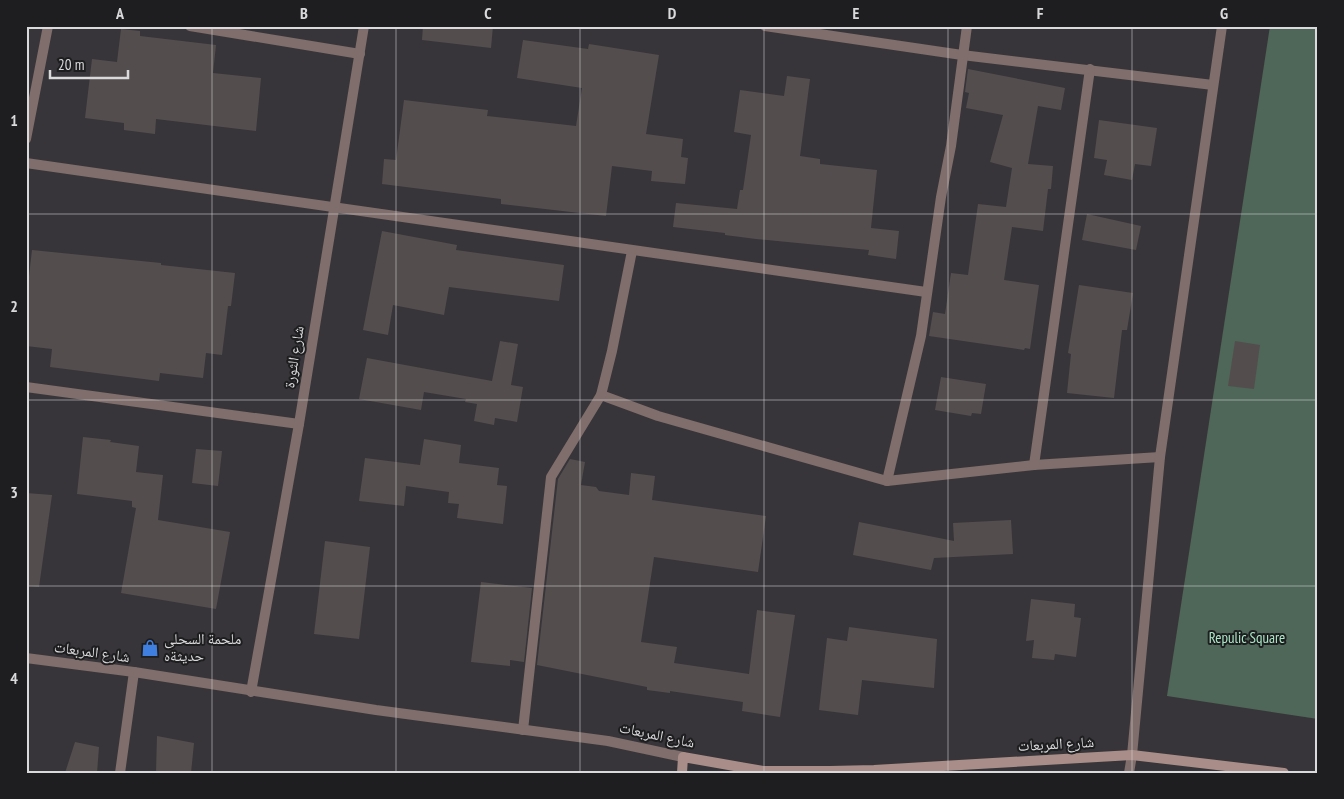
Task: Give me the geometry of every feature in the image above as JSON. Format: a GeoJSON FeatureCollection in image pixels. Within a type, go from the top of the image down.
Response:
{"type":"FeatureCollection","features":[{"type":"Feature","properties":{"kind":"main road","name":"شارع المربعات"},"geometry":{"type":"LineString","coordinates":[[683,757],[763,771],[830,771],[1132,755],[1284,773]]}},
{"type":"Feature","properties":{"kind":"main road"},"geometry":{"type":"LineString","coordinates":[[682,773],[683,757]]}},
{"type":"Feature","properties":{"kind":"street"},"geometry":{"type":"LineString","coordinates":[[26,139],[48,26]]}},
{"type":"Feature","properties":{"kind":"street"},"geometry":{"type":"LineString","coordinates":[[190,26],[360,54]]}},
{"type":"Feature","properties":{"kind":"street","name":"شارع الثورة"},"geometry":{"type":"LineString","coordinates":[[251,692],[298,424],[364,26]]}},
{"type":"Feature","properties":{"kind":"street"},"geometry":{"type":"LineString","coordinates":[[765,26],[962,56],[1090,69],[1212,85]]}},
{"type":"Feature","properties":{"kind":"street"},"geometry":{"type":"LineString","coordinates":[[887,481],[920,336],[941,197],[951,146],[967,26]]}},
{"type":"Feature","properties":{"kind":"street"},"geometry":{"type":"LineString","coordinates":[[1130,773],[1160,457],[1222,26]]}},
{"type":"Feature","properties":{"kind":"street"},"geometry":{"type":"LineString","coordinates":[[1034,465],[1090,69]]}},
{"type":"Feature","properties":{"kind":"street"},"geometry":{"type":"LineString","coordinates":[[26,163],[926,292]]}},
{"type":"Feature","properties":{"kind":"street"},"geometry":{"type":"LineString","coordinates":[[522,730],[551,477],[601,395],[632,251]]}},
{"type":"Feature","properties":{"kind":"street"},"geometry":{"type":"LineString","coordinates":[[26,387],[298,424]]}},
{"type":"Feature","properties":{"kind":"street"},"geometry":{"type":"LineString","coordinates":[[601,395],[658,416],[887,481],[1034,465],[1160,457]]}},
{"type":"Feature","properties":{"kind":"street","name":"شارع المربعات"},"geometry":{"type":"LineString","coordinates":[[26,658],[134,672],[251,692],[608,741],[683,757]]}},
{"type":"Feature","properties":{"kind":"street"},"geometry":{"type":"LineString","coordinates":[[120,773],[134,672]]}},
{"type":"Feature","properties":{"kind":"green space","name":"Repulic Square"},"geometry":{"type":"Polygon","coordinates":[[[1270,26],[1318,26],[1318,719],[1167,696],[1270,26]]]}},
{"type":"Feature","properties":{"kind":"building"},"geometry":{"type":"Polygon","coordinates":[[[423,26],[493,26],[491,48],[422,40],[423,26]]]}},
{"type":"Feature","properties":{"kind":"building"},"geometry":{"type":"Polygon","coordinates":[[[121,29],[140,31],[140,36],[216,45],[213,73],[261,78],[256,131],[156,119],[155,134],[124,130],[124,123],[85,118],[92,59],[117,62],[121,29]]]}},
{"type":"Feature","properties":{"kind":"building"},"geometry":{"type":"Polygon","coordinates":[[[523,40],[588,49],[589,44],[659,55],[646,134],[683,139],[681,157],[688,158],[685,184],[651,181],[652,171],[612,166],[606,216],[501,204],[501,199],[382,184],[384,159],[396,160],[404,100],[488,110],[487,116],[576,126],[582,88],[517,78],[523,40]]]}},
{"type":"Feature","properties":{"kind":"building"},"geometry":{"type":"Polygon","coordinates":[[[968,69],[1065,88],[1061,110],[1038,106],[1028,164],[1053,166],[1051,189],[1048,189],[1043,231],[1012,227],[1004,280],[1039,285],[1030,349],[1025,348],[1024,350],[929,336],[933,312],[945,314],[951,273],[968,275],[978,204],[1006,207],[1012,168],[990,162],[1003,115],[966,108],[969,93],[965,92],[968,69]]]}},
{"type":"Feature","properties":{"kind":"building"},"geometry":{"type":"Polygon","coordinates":[[[787,76],[810,79],[800,156],[820,159],[820,164],[877,170],[871,228],[899,231],[896,259],[868,255],[869,250],[756,239],[725,235],[725,233],[673,227],[676,203],[737,209],[740,190],[743,190],[751,135],[734,132],[740,90],[784,96],[787,76]]]}},
{"type":"Feature","properties":{"kind":"building"},"geometry":{"type":"Polygon","coordinates":[[[1099,120],[1157,128],[1151,166],[1135,164],[1132,180],[1104,175],[1107,160],[1094,158],[1099,120]]]}},
{"type":"Feature","properties":{"kind":"building"},"geometry":{"type":"Polygon","coordinates":[[[1087,214],[1141,226],[1136,250],[1082,240],[1087,214]]]}},
{"type":"Feature","properties":{"kind":"building"},"geometry":{"type":"Polygon","coordinates":[[[382,231],[457,245],[456,250],[564,265],[559,301],[449,287],[444,315],[393,305],[388,335],[363,330],[382,231]]]}},
{"type":"Feature","properties":{"kind":"building"},"geometry":{"type":"Polygon","coordinates":[[[32,250],[161,263],[161,265],[235,273],[231,306],[228,306],[222,355],[206,353],[203,378],[160,373],[159,381],[50,367],[52,349],[26,346],[26,302],[32,250]]]}},
{"type":"Feature","properties":{"kind":"building"},"geometry":{"type":"Polygon","coordinates":[[[1079,285],[1133,293],[1127,330],[1122,330],[1114,398],[1067,393],[1071,354],[1068,353],[1079,285]]]}},
{"type":"Feature","properties":{"kind":"building"},"geometry":{"type":"Polygon","coordinates":[[[500,341],[518,344],[511,385],[523,387],[517,422],[495,418],[494,425],[474,421],[477,404],[465,402],[466,399],[424,392],[421,410],[359,399],[367,358],[492,381],[500,341]]]}},
{"type":"Feature","properties":{"kind":"building"},"geometry":{"type":"Polygon","coordinates":[[[1235,341],[1260,345],[1254,389],[1228,386],[1235,341]]]}},
{"type":"Feature","properties":{"kind":"building"},"geometry":{"type":"Polygon","coordinates":[[[941,377],[986,384],[981,414],[972,413],[971,416],[935,410],[941,377]]]}},
{"type":"Feature","properties":{"kind":"building"},"geometry":{"type":"Polygon","coordinates":[[[83,437],[139,446],[136,472],[163,475],[158,520],[230,532],[216,609],[121,593],[136,508],[132,507],[132,501],[77,494],[83,437]]]}},
{"type":"Feature","properties":{"kind":"building"},"geometry":{"type":"Polygon","coordinates":[[[424,439],[461,445],[459,463],[499,468],[497,485],[507,486],[503,524],[457,518],[459,504],[448,503],[449,492],[406,486],[404,506],[359,501],[365,458],[420,465],[424,439]]]}},
{"type":"Feature","properties":{"kind":"building"},"geometry":{"type":"Polygon","coordinates":[[[196,449],[222,451],[218,486],[192,483],[196,449]]]}},
{"type":"Feature","properties":{"kind":"building"},"geometry":{"type":"Polygon","coordinates":[[[570,459],[585,462],[581,485],[596,487],[599,491],[629,495],[631,473],[655,476],[652,500],[766,516],[758,572],[654,557],[641,642],[677,647],[674,663],[749,674],[757,610],[795,615],[780,717],[742,711],[743,702],[670,691],[670,693],[647,690],[647,687],[537,665],[558,479],[570,459]]]}},
{"type":"Feature","properties":{"kind":"building"},"geometry":{"type":"Polygon","coordinates":[[[26,493],[52,495],[39,587],[26,586],[26,493]]]}},
{"type":"Feature","properties":{"kind":"building"},"geometry":{"type":"Polygon","coordinates":[[[1011,520],[1013,554],[934,558],[931,570],[853,555],[859,522],[954,541],[953,523],[1011,520]]]}},
{"type":"Feature","properties":{"kind":"building"},"geometry":{"type":"Polygon","coordinates":[[[325,541],[370,547],[359,639],[314,634],[325,541]]]}},
{"type":"Feature","properties":{"kind":"building"},"geometry":{"type":"Polygon","coordinates":[[[481,582],[532,588],[524,662],[510,660],[510,666],[471,662],[481,582]]]}},
{"type":"Feature","properties":{"kind":"building"},"geometry":{"type":"Polygon","coordinates":[[[1031,599],[1075,604],[1074,617],[1081,618],[1076,657],[1055,654],[1054,660],[1032,658],[1034,640],[1026,641],[1031,599]]]}},
{"type":"Feature","properties":{"kind":"building"},"geometry":{"type":"Polygon","coordinates":[[[849,627],[937,639],[934,688],[862,680],[858,715],[819,710],[827,638],[847,641],[849,627]]]}},
{"type":"Feature","properties":{"kind":"building"},"geometry":{"type":"Polygon","coordinates":[[[157,736],[194,743],[191,773],[156,773],[157,736]]]}},
{"type":"Feature","properties":{"kind":"building"},"geometry":{"type":"Polygon","coordinates":[[[75,742],[99,747],[97,773],[65,773],[75,742]]]}},
{"type":"Feature","properties":{"kind":"place","name":"ملحمة السحلى حديثةه"},"geometry":{"type":"Point","coordinates":[150,648]}}]}
